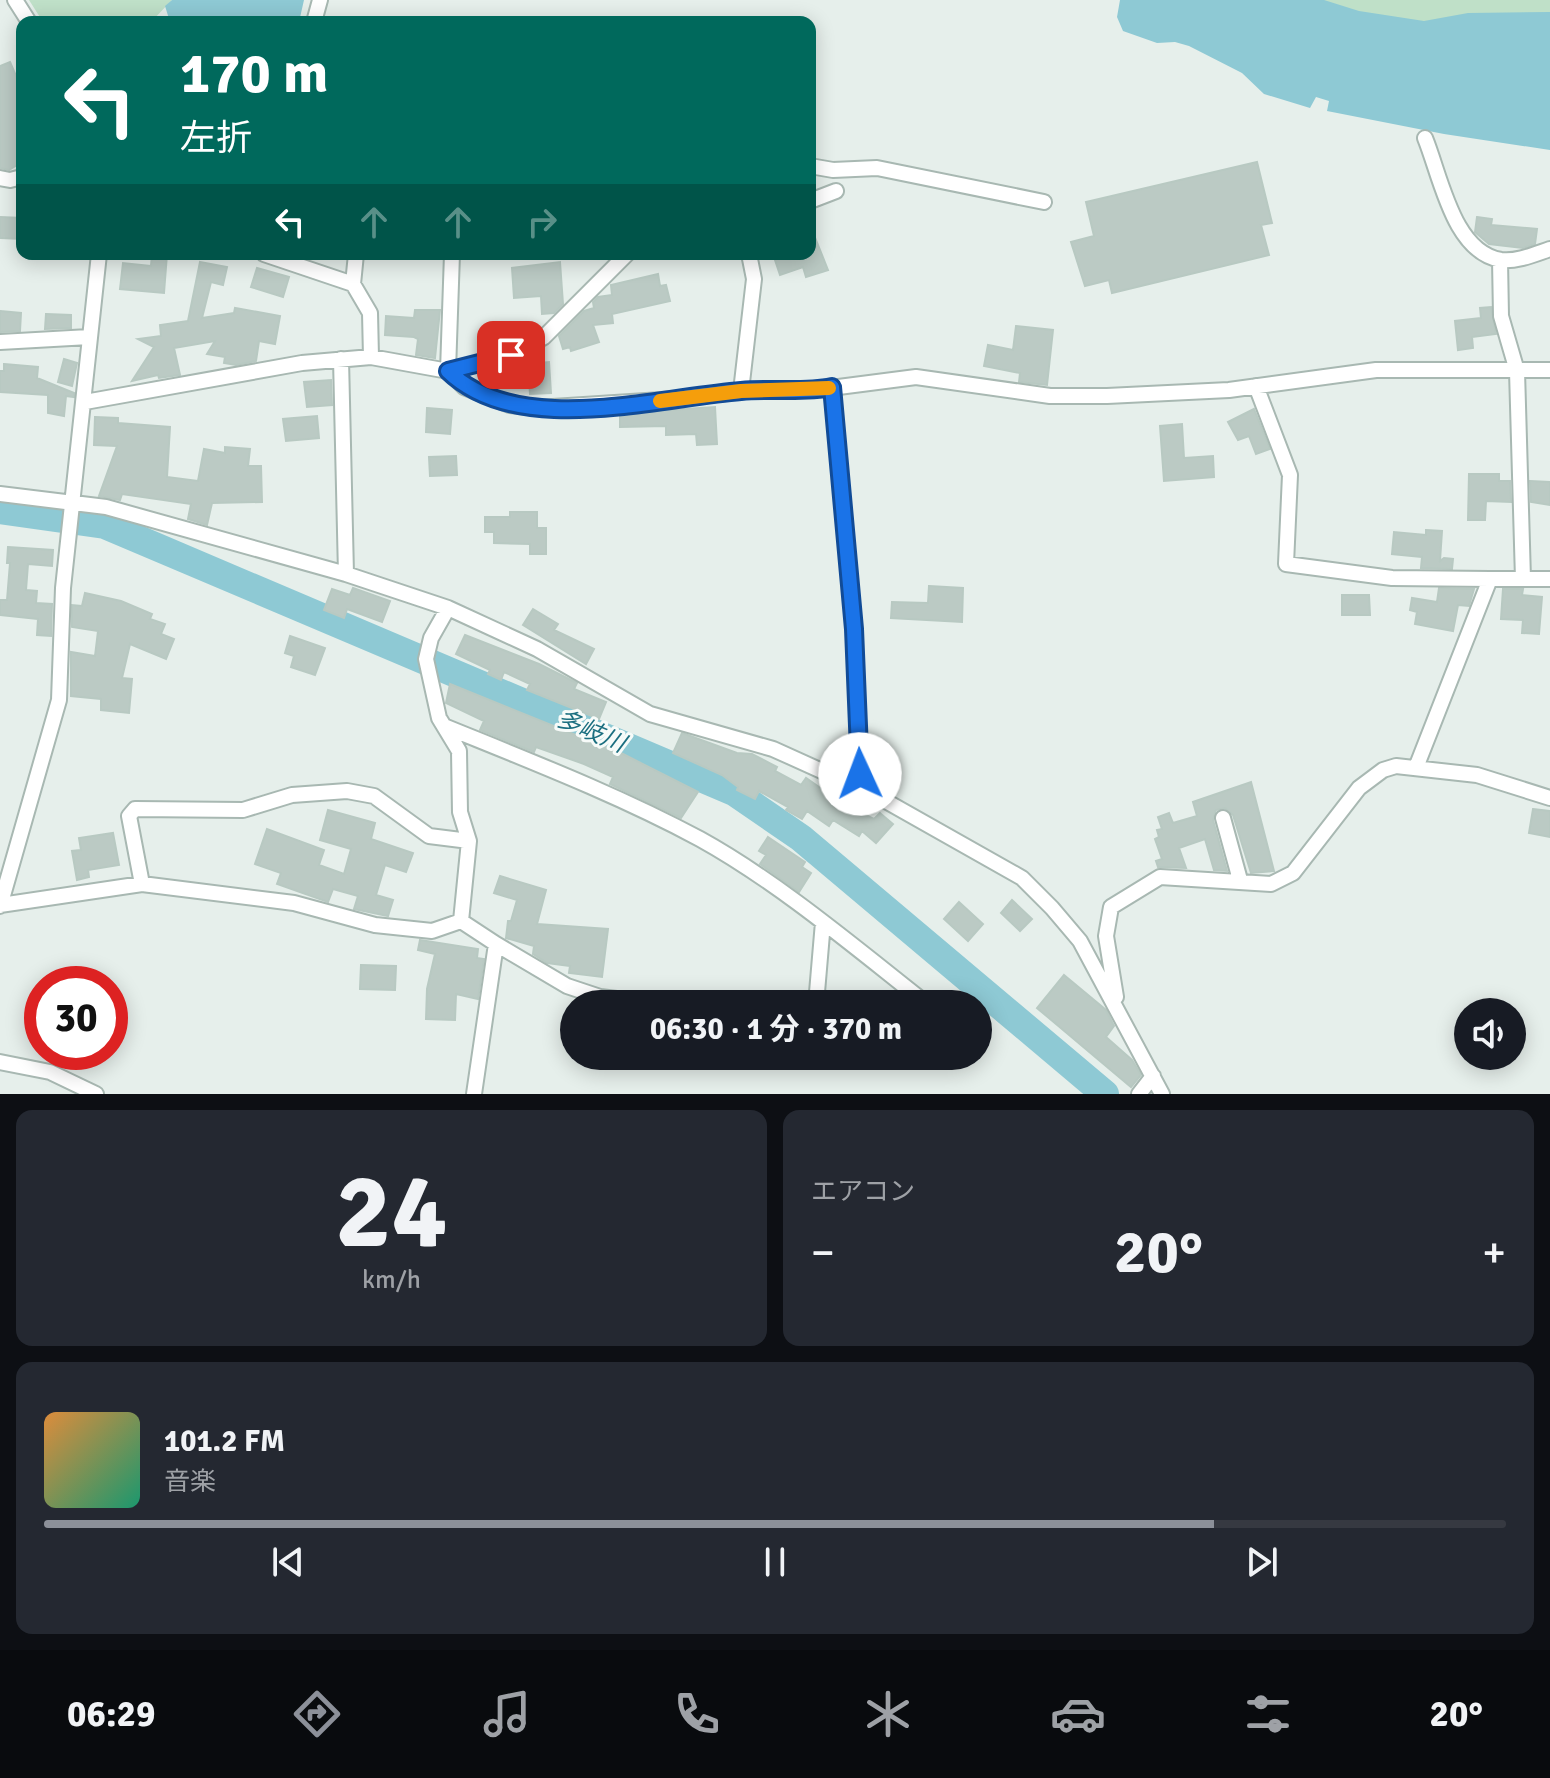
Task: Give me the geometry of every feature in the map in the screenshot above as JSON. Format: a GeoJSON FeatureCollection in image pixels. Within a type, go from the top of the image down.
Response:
{"type":"FeatureCollection","features":[{"type":"Feature","properties":{"kind":"street"},"geometry":{"type":"LineString","coordinates":[[1425,138],[1455,220],[1470,246],[1500,260],[1519,259],[1550,249]]}},
{"type":"Feature","properties":{"kind":"street"},"geometry":{"type":"LineString","coordinates":[[816,167],[833,170],[877,168],[1044,202]]}},
{"type":"Feature","properties":{"kind":"street"},"geometry":{"type":"LineString","coordinates":[[816,199],[836,191]]}},
{"type":"Feature","properties":{"kind":"street"},"geometry":{"type":"LineString","coordinates":[[98,260],[75,502],[70,511],[63,588],[59,700],[0,905],[142,884],[294,903],[375,925],[432,931],[461,921]]}},
{"type":"Feature","properties":{"kind":"street"},"geometry":{"type":"LineString","coordinates":[[282,260],[353,284]]}},
{"type":"Feature","properties":{"kind":"street"},"geometry":{"type":"LineString","coordinates":[[355,260],[353,284],[370,313],[371,357]]}},
{"type":"Feature","properties":{"kind":"street"},"geometry":{"type":"LineString","coordinates":[[452,260],[448,371],[464,387],[510,405],[537,408],[677,399],[741,391],[832,387],[916,377],[1050,396],[1107,396],[1256,386],[1376,370],[1550,370]]}},
{"type":"Feature","properties":{"kind":"street"},"geometry":{"type":"LineString","coordinates":[[85,402],[243,372],[341,359],[371,357],[448,371],[511,355],[544,337],[621,260]]}},
{"type":"Feature","properties":{"kind":"street"},"geometry":{"type":"LineString","coordinates":[[741,391],[754,279],[750,260]]}},
{"type":"Feature","properties":{"kind":"street"},"geometry":{"type":"LineString","coordinates":[[1500,260],[1501,316],[1517,371],[1523,579]]}},
{"type":"Feature","properties":{"kind":"street"},"geometry":{"type":"LineString","coordinates":[[0,342],[89,337]]}},
{"type":"Feature","properties":{"kind":"street"},"geometry":{"type":"LineString","coordinates":[[341,359],[346,574]]}},
{"type":"Feature","properties":{"kind":"street"},"geometry":{"type":"LineString","coordinates":[[1256,386],[1290,475],[1286,564],[1392,578],[1550,579]]}},
{"type":"Feature","properties":{"kind":"street"},"geometry":{"type":"LineString","coordinates":[[832,387],[854,629],[860,774],[857,787]]}},
{"type":"Feature","properties":{"kind":"street"},"geometry":{"type":"LineString","coordinates":[[0,494],[75,502],[346,574],[448,608],[537,649],[650,714],[773,749],[857,787],[1022,878],[1080,941],[1162,1094]]}},
{"type":"Feature","properties":{"kind":"street"},"geometry":{"type":"LineString","coordinates":[[1417,765],[1490,579]]}},
{"type":"Feature","properties":{"kind":"street"},"geometry":{"type":"LineString","coordinates":[[448,608],[431,638],[426,659],[444,726],[459,751],[460,812],[469,841],[461,921]]}},
{"type":"Feature","properties":{"kind":"street"},"geometry":{"type":"LineString","coordinates":[[444,726],[641,809],[703,841],[823,922],[909,990]]}},
{"type":"Feature","properties":{"kind":"street"},"geometry":{"type":"LineString","coordinates":[[1118,1009],[1106,936],[1111,907],[1160,877],[1271,884],[1293,873],[1359,788],[1383,770],[1417,765],[1477,775],[1550,798]]}},
{"type":"Feature","properties":{"kind":"street"},"geometry":{"type":"LineString","coordinates":[[142,884],[129,816],[135,809],[243,810],[292,795],[347,791],[374,796],[429,836],[469,841]]}},
{"type":"Feature","properties":{"kind":"street"},"geometry":{"type":"LineString","coordinates":[[1223,818],[1240,880]]}},
{"type":"Feature","properties":{"kind":"street"},"geometry":{"type":"LineString","coordinates":[[461,921],[567,986],[579,990]]}},
{"type":"Feature","properties":{"kind":"street"},"geometry":{"type":"LineString","coordinates":[[817,990],[823,922]]}},
{"type":"Feature","properties":{"kind":"street"},"geometry":{"type":"LineString","coordinates":[[474,1094],[496,944]]}},
{"type":"Feature","properties":{"kind":"street"},"geometry":{"type":"LineString","coordinates":[[0,1062],[50,1072],[96,1094]]}},
{"type":"Feature","properties":{"kind":"street"},"geometry":{"type":"LineString","coordinates":[[1139,1094],[1153,1076]]}},
{"type":"Feature","properties":{"kind":"green space"},"geometry":{"type":"Polygon","coordinates":[[[29,0],[172,0],[157,16],[39,16],[29,0]]]}},
{"type":"Feature","properties":{"kind":"green space"},"geometry":{"type":"Polygon","coordinates":[[[1245,0],[1550,0],[1550,36],[1418,39],[1245,0]]]}},
{"type":"Feature","properties":{"kind":"water"},"geometry":{"type":"Polygon","coordinates":[[[172,0],[304,0],[300,16],[168,16],[165,6],[172,0]]]}},
{"type":"Feature","properties":{"kind":"water"},"geometry":{"type":"Polygon","coordinates":[[[1120,0],[1324,0],[1359,11],[1424,21],[1468,13],[1550,12],[1550,150],[1444,134],[1327,111],[1329,101],[1316,97],[1310,108],[1264,94],[1242,73],[1189,46],[1175,42],[1157,43],[1123,31],[1117,17],[1120,0]]]}},
{"type":"Feature","properties":{"kind":"building"},"geometry":{"type":"Polygon","coordinates":[[[10,62],[16,76],[16,166],[9,170],[0,168],[0,66],[10,62]]]}},
{"type":"Feature","properties":{"kind":"building"},"geometry":{"type":"Polygon","coordinates":[[[1257,162],[1272,223],[1261,225],[1269,255],[1112,293],[1109,280],[1085,286],[1071,242],[1094,236],[1086,202],[1257,162]]]}},
{"type":"Feature","properties":{"kind":"building"},"geometry":{"type":"Polygon","coordinates":[[[0,217],[16,218],[16,239],[0,238],[0,217]]]}},
{"type":"Feature","properties":{"kind":"building"},"geometry":{"type":"Polygon","coordinates":[[[1477,217],[1492,219],[1491,225],[1537,229],[1535,244],[1523,248],[1489,244],[1475,232],[1477,217]]]}},
{"type":"Feature","properties":{"kind":"building"},"geometry":{"type":"Polygon","coordinates":[[[816,240],[828,270],[806,277],[803,267],[780,275],[775,260],[816,260],[816,240]]]}},
{"type":"Feature","properties":{"kind":"building"},"geometry":{"type":"Polygon","coordinates":[[[152,260],[167,260],[164,293],[120,289],[123,263],[151,266],[152,260]]]}},
{"type":"Feature","properties":{"kind":"building"},"geometry":{"type":"Polygon","coordinates":[[[200,262],[227,267],[223,285],[211,282],[202,318],[234,313],[235,308],[280,316],[275,344],[259,341],[256,361],[236,365],[224,363],[225,357],[207,354],[215,341],[174,348],[180,375],[159,378],[158,375],[132,381],[154,347],[138,339],[161,336],[160,325],[188,321],[200,262]]]}},
{"type":"Feature","properties":{"kind":"building"},"geometry":{"type":"Polygon","coordinates":[[[560,262],[563,304],[554,313],[542,314],[541,296],[514,298],[512,268],[560,262]]]}},
{"type":"Feature","properties":{"kind":"building"},"geometry":{"type":"Polygon","coordinates":[[[257,268],[289,277],[283,297],[251,287],[257,268]]]}},
{"type":"Feature","properties":{"kind":"building"},"geometry":{"type":"Polygon","coordinates":[[[658,274],[660,286],[666,285],[670,301],[612,314],[613,323],[593,325],[599,342],[571,351],[570,347],[563,349],[559,336],[584,311],[594,308],[593,302],[598,297],[612,295],[611,285],[658,274]]]}},
{"type":"Feature","properties":{"kind":"building"},"geometry":{"type":"Polygon","coordinates":[[[1491,307],[1496,334],[1472,337],[1473,348],[1458,350],[1455,321],[1481,318],[1480,308],[1491,307]]]}},
{"type":"Feature","properties":{"kind":"building"},"geometry":{"type":"Polygon","coordinates":[[[415,310],[440,310],[435,358],[416,355],[418,339],[414,337],[385,335],[386,316],[414,318],[415,310]]]}},
{"type":"Feature","properties":{"kind":"building"},"geometry":{"type":"Polygon","coordinates":[[[0,311],[21,313],[20,331],[0,332],[0,311]]]}},
{"type":"Feature","properties":{"kind":"building"},"geometry":{"type":"Polygon","coordinates":[[[46,314],[71,315],[71,328],[45,329],[46,314]]]}},
{"type":"Feature","properties":{"kind":"building"},"geometry":{"type":"Polygon","coordinates":[[[1016,326],[1053,330],[1047,385],[1019,382],[1020,373],[984,366],[988,345],[1013,350],[1016,326]]]}},
{"type":"Feature","properties":{"kind":"building"},"geometry":{"type":"Polygon","coordinates":[[[64,359],[77,363],[72,386],[58,382],[64,359]]]}},
{"type":"Feature","properties":{"kind":"building"},"geometry":{"type":"Polygon","coordinates":[[[549,362],[551,393],[530,394],[528,364],[549,362]]]}},
{"type":"Feature","properties":{"kind":"building"},"geometry":{"type":"Polygon","coordinates":[[[4,364],[38,367],[37,378],[74,393],[74,397],[66,396],[64,416],[48,413],[48,395],[0,392],[0,371],[4,371],[4,364]]]}},
{"type":"Feature","properties":{"kind":"building"},"geometry":{"type":"Polygon","coordinates":[[[331,380],[332,405],[307,407],[304,382],[331,380]]]}},
{"type":"Feature","properties":{"kind":"building"},"geometry":{"type":"Polygon","coordinates":[[[715,407],[717,444],[697,445],[696,434],[666,435],[666,426],[620,427],[620,413],[715,407]]]}},
{"type":"Feature","properties":{"kind":"building"},"geometry":{"type":"Polygon","coordinates":[[[427,408],[452,410],[450,434],[426,432],[427,408]]]}},
{"type":"Feature","properties":{"kind":"building"},"geometry":{"type":"Polygon","coordinates":[[[1254,409],[1270,449],[1256,454],[1249,436],[1238,440],[1228,422],[1254,409]]]}},
{"type":"Feature","properties":{"kind":"building"},"geometry":{"type":"Polygon","coordinates":[[[317,416],[319,438],[286,441],[283,419],[317,416]]]}},
{"type":"Feature","properties":{"kind":"building"},"geometry":{"type":"Polygon","coordinates":[[[95,417],[118,418],[118,423],[170,427],[167,477],[198,481],[204,449],[225,453],[225,447],[250,449],[248,466],[261,466],[262,502],[212,503],[207,525],[188,519],[191,504],[122,494],[120,500],[99,496],[117,446],[94,445],[95,417]]]}},
{"type":"Feature","properties":{"kind":"building"},"geometry":{"type":"Polygon","coordinates":[[[1182,424],[1184,458],[1213,456],[1214,477],[1164,481],[1160,426],[1182,424]]]}},
{"type":"Feature","properties":{"kind":"building"},"geometry":{"type":"Polygon","coordinates":[[[456,456],[457,475],[430,476],[429,457],[456,456]]]}},
{"type":"Feature","properties":{"kind":"building"},"geometry":{"type":"Polygon","coordinates":[[[1469,474],[1499,474],[1499,481],[1510,481],[1511,502],[1486,501],[1485,520],[1468,520],[1469,474]]]}},
{"type":"Feature","properties":{"kind":"building"},"geometry":{"type":"Polygon","coordinates":[[[1530,481],[1550,482],[1550,505],[1531,502],[1530,481]]]}},
{"type":"Feature","properties":{"kind":"building"},"geometry":{"type":"Polygon","coordinates":[[[510,512],[537,512],[537,528],[546,528],[546,554],[530,554],[530,544],[494,543],[494,532],[485,532],[485,517],[510,517],[510,512]]]}},
{"type":"Feature","properties":{"kind":"building"},"geometry":{"type":"Polygon","coordinates":[[[1426,530],[1442,531],[1440,561],[1453,559],[1452,569],[1421,568],[1422,557],[1392,554],[1394,532],[1426,535],[1426,530]]]}},
{"type":"Feature","properties":{"kind":"building"},"geometry":{"type":"Polygon","coordinates":[[[8,547],[53,550],[52,566],[28,564],[26,590],[37,591],[36,603],[52,604],[51,636],[37,635],[38,619],[0,615],[0,600],[7,600],[8,547]]]}},
{"type":"Feature","properties":{"kind":"building"},"geometry":{"type":"Polygon","coordinates":[[[929,586],[963,588],[962,622],[891,618],[892,602],[928,603],[929,586]]]}},
{"type":"Feature","properties":{"kind":"building"},"geometry":{"type":"Polygon","coordinates":[[[353,588],[390,601],[382,622],[347,609],[344,618],[324,610],[332,589],[350,595],[353,588]]]}},
{"type":"Feature","properties":{"kind":"building"},"geometry":{"type":"Polygon","coordinates":[[[1439,588],[1474,589],[1469,606],[1458,605],[1453,631],[1415,624],[1417,612],[1410,610],[1412,598],[1437,602],[1439,588]]]}},
{"type":"Feature","properties":{"kind":"building"},"geometry":{"type":"Polygon","coordinates":[[[1503,589],[1523,589],[1522,595],[1542,597],[1539,634],[1522,633],[1523,620],[1501,619],[1503,589]]]}},
{"type":"Feature","properties":{"kind":"building"},"geometry":{"type":"Polygon","coordinates":[[[85,593],[121,601],[152,614],[150,619],[165,624],[161,634],[174,639],[166,659],[130,644],[122,678],[132,679],[129,713],[101,710],[101,699],[71,696],[71,652],[95,656],[98,631],[72,627],[72,605],[82,606],[85,593]]]}},
{"type":"Feature","properties":{"kind":"building"},"geometry":{"type":"Polygon","coordinates":[[[1342,595],[1369,595],[1370,615],[1342,615],[1342,595]]]}},
{"type":"Feature","properties":{"kind":"building"},"geometry":{"type":"Polygon","coordinates":[[[533,609],[558,624],[554,630],[594,649],[586,664],[523,625],[533,609]]]}},
{"type":"Feature","properties":{"kind":"building"},"geometry":{"type":"Polygon","coordinates":[[[465,635],[539,664],[577,683],[574,689],[606,702],[599,719],[527,690],[530,684],[504,672],[501,680],[488,674],[490,670],[456,654],[465,635]]]}},
{"type":"Feature","properties":{"kind":"building"},"geometry":{"type":"Polygon","coordinates":[[[290,636],[325,648],[315,675],[291,667],[294,656],[285,653],[290,636]]]}},
{"type":"Feature","properties":{"kind":"building"},"geometry":{"type":"Polygon","coordinates":[[[450,684],[623,754],[698,792],[681,818],[610,784],[613,777],[584,764],[536,747],[534,752],[480,730],[484,721],[446,703],[450,684]]]}},
{"type":"Feature","properties":{"kind":"building"},"geometry":{"type":"Polygon","coordinates":[[[682,733],[737,753],[752,754],[801,785],[806,778],[846,806],[874,819],[880,813],[893,824],[876,843],[862,831],[859,836],[833,820],[829,826],[807,811],[802,819],[786,810],[788,807],[759,791],[755,799],[737,790],[738,787],[722,775],[673,753],[682,733]]]}},
{"type":"Feature","properties":{"kind":"building"},"geometry":{"type":"Polygon","coordinates":[[[1251,782],[1274,871],[1251,873],[1233,815],[1225,808],[1216,810],[1213,820],[1227,871],[1214,870],[1205,839],[1179,848],[1186,868],[1158,867],[1156,861],[1162,859],[1155,839],[1159,837],[1157,830],[1162,829],[1158,817],[1169,813],[1173,823],[1197,816],[1193,802],[1251,782]]]}},
{"type":"Feature","properties":{"kind":"building"},"geometry":{"type":"Polygon","coordinates":[[[1533,809],[1550,811],[1550,837],[1529,833],[1533,809]]]}},
{"type":"Feature","properties":{"kind":"building"},"geometry":{"type":"Polygon","coordinates":[[[328,810],[375,823],[371,839],[413,853],[406,872],[385,865],[376,895],[393,900],[388,916],[354,909],[358,896],[333,889],[328,902],[277,884],[281,873],[255,864],[267,829],[324,850],[319,865],[344,874],[351,849],[320,840],[328,810]]]}},
{"type":"Feature","properties":{"kind":"building"},"geometry":{"type":"Polygon","coordinates":[[[113,833],[119,865],[88,870],[89,877],[77,880],[72,851],[81,850],[79,838],[113,833]]]}},
{"type":"Feature","properties":{"kind":"building"},"geometry":{"type":"Polygon","coordinates":[[[768,837],[805,862],[802,867],[811,873],[799,892],[760,864],[766,855],[759,851],[768,837]]]}},
{"type":"Feature","properties":{"kind":"building"},"geometry":{"type":"Polygon","coordinates":[[[500,876],[546,890],[537,924],[608,929],[602,977],[569,973],[570,966],[547,963],[533,954],[534,946],[506,938],[508,921],[511,921],[517,900],[494,893],[500,876]]]}},
{"type":"Feature","properties":{"kind":"building"},"geometry":{"type":"Polygon","coordinates":[[[1012,900],[1032,919],[1020,931],[1001,913],[1012,900]]]}},
{"type":"Feature","properties":{"kind":"building"},"geometry":{"type":"Polygon","coordinates":[[[959,902],[983,924],[968,941],[944,919],[959,902]]]}},
{"type":"Feature","properties":{"kind":"building"},"geometry":{"type":"Polygon","coordinates":[[[420,940],[478,949],[477,958],[484,959],[478,999],[456,994],[455,1020],[426,1019],[427,989],[435,954],[418,950],[420,940]]]}},
{"type":"Feature","properties":{"kind":"building"},"geometry":{"type":"Polygon","coordinates":[[[361,965],[396,966],[395,990],[360,989],[361,965]]]}},
{"type":"Feature","properties":{"kind":"building"},"geometry":{"type":"Polygon","coordinates":[[[1064,975],[1106,1010],[1114,1026],[1106,1037],[1132,1060],[1141,1075],[1131,1087],[1037,1008],[1064,975]]]}},
{"type":"Feature","properties":{"kind":"waterway","name":"多岐川"},"geometry":{"type":"LineString","coordinates":[[0,510],[105,525],[734,792],[801,838],[1105,1094]]}},
{"type":"Feature","properties":{"kind":"slow traffic"},"geometry":{"type":"LineString","coordinates":[[660,401],[741,391],[829,388]]}},
{"type":"Feature","properties":{"kind":"route"},"geometry":{"type":"LineString","coordinates":[[511,355],[448,371],[464,387],[510,405],[537,408],[677,399],[741,391],[832,387],[854,629],[860,774]]}}]}
